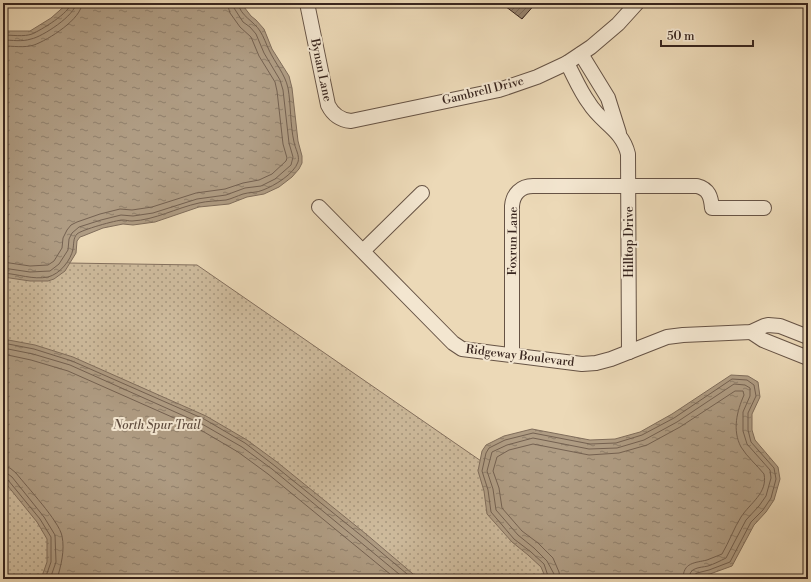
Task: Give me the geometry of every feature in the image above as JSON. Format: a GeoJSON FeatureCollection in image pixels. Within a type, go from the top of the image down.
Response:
{"type":"FeatureCollection","features":[{"type":"Feature","properties":{"kind":"street","name":"Bynan Lane"},"geometry":{"type":"LineString","coordinates":[[307,3],[328,105],[333,113],[339,118],[354,121]]}},
{"type":"Feature","properties":{"kind":"street","name":"Gambrell Drive"},"geometry":{"type":"LineString","coordinates":[[354,121],[499,90],[537,77],[567,63],[581,54],[609,32],[637,3]]}},
{"type":"Feature","properties":{"kind":"street","name":"Hilltop Drive"},"geometry":{"type":"LineString","coordinates":[[581,54],[608,98],[619,134],[628,154],[629,352]]}},
{"type":"Feature","properties":{"kind":"street","name":"Hilltop Drive"},"geometry":{"type":"LineString","coordinates":[[567,63],[588,103],[594,111],[619,134]]}},
{"type":"Feature","properties":{"kind":"street","name":"Foxrun Lane"},"geometry":{"type":"LineString","coordinates":[[512,355],[512,206],[515,195],[521,189],[528,186],[629,186]]}},
{"type":"Feature","properties":{"kind":"street"},"geometry":{"type":"LineString","coordinates":[[629,186],[697,186],[703,187],[707,191],[710,196],[712,208],[764,208]]}},
{"type":"Feature","properties":{"kind":"street"},"geometry":{"type":"LineString","coordinates":[[363,251],[422,193]]}},
{"type":"Feature","properties":{"kind":"street","name":"Ridgeway Boulevard"},"geometry":{"type":"LineString","coordinates":[[319,206],[455,345],[466,350],[582,364],[603,361],[672,336],[751,332],[764,326],[776,325],[808,337]]}},
{"type":"Feature","properties":{"kind":"street"},"geometry":{"type":"LineString","coordinates":[[751,332],[763,340],[808,358]]}},
{"type":"Feature","properties":{"kind":"green space","name":"North Spur Trail"},"geometry":{"type":"Polygon","coordinates":[[[3,262],[197,265],[652,579],[3,579],[3,262]]]}},
{"type":"Feature","properties":{"kind":"water"},"geometry":{"type":"Polygon","coordinates":[[[68,3],[241,3],[264,29],[272,49],[289,76],[292,88],[298,141],[302,156],[302,163],[299,169],[292,177],[279,187],[264,194],[247,197],[229,204],[199,207],[155,222],[133,225],[123,224],[103,228],[80,237],[77,241],[76,253],[65,271],[54,279],[48,281],[30,281],[3,277],[3,31],[30,31],[51,18],[68,3]]]}},
{"type":"Feature","properties":{"kind":"water"},"geometry":{"type":"Polygon","coordinates":[[[3,339],[35,345],[73,357],[206,416],[247,440],[277,462],[419,579],[41,579],[47,562],[47,539],[37,522],[3,480],[3,339]]]}},
{"type":"Feature","properties":{"kind":"water"},"geometry":{"type":"Polygon","coordinates":[[[731,375],[748,376],[758,382],[760,397],[752,414],[752,430],[755,440],[778,467],[780,479],[774,500],[766,512],[754,525],[732,566],[710,574],[699,576],[696,579],[546,579],[541,567],[512,542],[487,514],[484,491],[478,471],[482,451],[486,445],[504,436],[532,429],[590,440],[615,439],[640,432],[672,414],[731,375]]]}},
{"type":"Feature","properties":{"kind":"building"},"geometry":{"type":"Polygon","coordinates":[[[501,3],[536,3],[522,19],[501,3]]]}}]}
